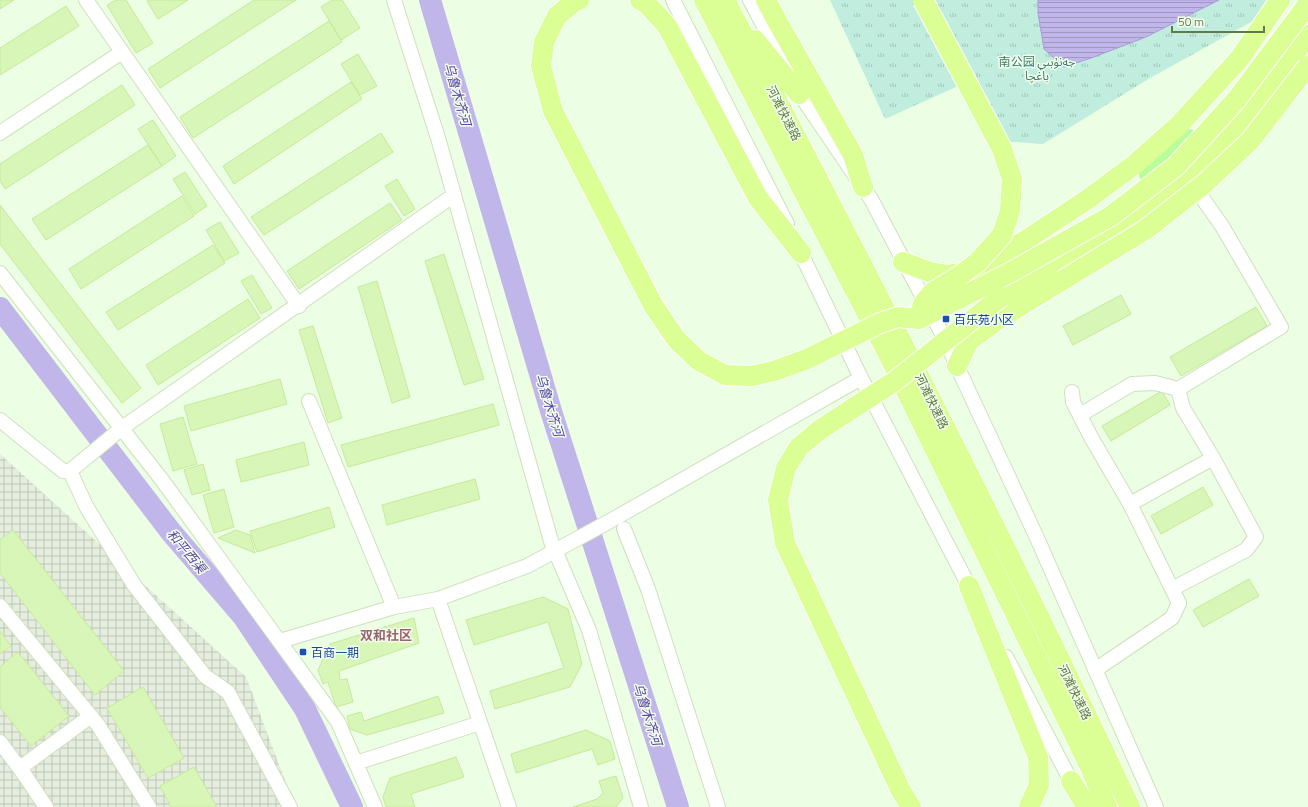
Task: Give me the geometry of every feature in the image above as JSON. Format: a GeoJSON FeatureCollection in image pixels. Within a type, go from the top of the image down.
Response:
{"type":"FeatureCollection","features":[{"type":"Feature","properties":{"kind":"highway"},"geometry":{"type":"LineString","coordinates":[[579,0],[574,2],[557,16],[544,42],[541,66],[553,111],[653,305],[676,339],[699,361],[725,375],[752,376],[774,371],[807,359],[880,323],[898,318],[919,319],[1011,272],[1111,216],[1176,166],[1237,99],[1308,4]]}},
{"type":"Feature","properties":{"kind":"highway","name":"河滩快速路"},"geometry":{"type":"LineString","coordinates":[[704,0],[892,362],[1089,765],[1107,807]]}},
{"type":"Feature","properties":{"kind":"highway"},"geometry":{"type":"LineString","coordinates":[[766,0],[776,21],[853,155],[863,187]]}},
{"type":"Feature","properties":{"kind":"highway"},"geometry":{"type":"LineString","coordinates":[[919,319],[922,304],[933,292],[978,262],[1002,235],[1010,211],[1012,179],[1002,149],[923,0]]}},
{"type":"Feature","properties":{"kind":"highway"},"geometry":{"type":"LineString","coordinates":[[903,262],[930,272],[948,275],[974,270],[1029,238],[1088,199],[1134,166],[1179,125],[1240,58],[1280,0]]}},
{"type":"Feature","properties":{"kind":"highway"},"geometry":{"type":"LineString","coordinates":[[643,2],[668,26],[758,198],[801,254]]}},
{"type":"Feature","properties":{"kind":"highway"},"geometry":{"type":"LineString","coordinates":[[728,6],[799,94]]}},
{"type":"Feature","properties":{"kind":"highway","name":"河滩快速路"},"geometry":{"type":"LineString","coordinates":[[728,6],[912,360],[1032,602],[1130,807]]}},
{"type":"Feature","properties":{"kind":"highway"},"geometry":{"type":"LineString","coordinates":[[911,807],[900,789],[785,543],[778,500],[786,468],[799,447],[821,429],[895,381],[1001,297],[1091,247],[1162,199],[1205,160],[1245,119],[1308,34]]}},
{"type":"Feature","properties":{"kind":"highway"},"geometry":{"type":"LineString","coordinates":[[954,360],[969,341],[999,319],[1145,230],[1204,184],[1250,141],[1308,66]]}},
{"type":"Feature","properties":{"kind":"highway"},"geometry":{"type":"LineString","coordinates":[[969,586],[1038,757],[1039,785],[1029,807]]}},
{"type":"Feature","properties":{"kind":"highway"},"geometry":{"type":"LineString","coordinates":[[1071,781],[1087,807]]}},
{"type":"Feature","properties":{"kind":"main road"},"geometry":{"type":"LineString","coordinates":[[903,262],[927,282],[949,288],[964,286],[988,280],[1028,258],[1097,216],[1164,163],[1225,105],[1296,19],[1307,0]]}},
{"type":"Feature","properties":{"kind":"main road"},"geometry":{"type":"LineString","coordinates":[[954,360],[963,334],[996,308],[1077,264],[1118,238],[1176,195],[1217,160],[1271,96],[1308,41]]}},
{"type":"Feature","properties":{"kind":"street"},"geometry":{"type":"LineString","coordinates":[[86,0],[299,306]]}},
{"type":"Feature","properties":{"kind":"street"},"geometry":{"type":"LineString","coordinates":[[394,0],[438,138],[551,541],[561,548],[589,630],[642,807]]}},
{"type":"Feature","properties":{"kind":"street"},"geometry":{"type":"LineString","coordinates":[[673,0],[801,254],[861,378],[1071,781],[1081,807]]}},
{"type":"Feature","properties":{"kind":"street"},"geometry":{"type":"LineString","coordinates":[[750,0],[799,94],[871,199],[954,360],[1037,538],[1156,807]]}},
{"type":"Feature","properties":{"kind":"street"},"geometry":{"type":"LineString","coordinates":[[0,133],[122,52]]}},
{"type":"Feature","properties":{"kind":"street"},"geometry":{"type":"LineString","coordinates":[[1080,415],[1132,384],[1155,383],[1178,389],[1281,327],[1222,226],[1191,182]]}},
{"type":"Feature","properties":{"kind":"street"},"geometry":{"type":"LineString","coordinates":[[0,420],[63,470],[74,468],[122,429],[299,306],[454,195]]}},
{"type":"Feature","properties":{"kind":"street"},"geometry":{"type":"LineString","coordinates":[[0,273],[162,480],[338,722],[375,807]]}},
{"type":"Feature","properties":{"kind":"street"},"geometry":{"type":"LineString","coordinates":[[280,641],[394,607],[438,599],[527,566],[610,521],[861,378]]}},
{"type":"Feature","properties":{"kind":"street"},"geometry":{"type":"LineString","coordinates":[[1172,589],[1246,550],[1256,537],[1214,458],[1183,408],[1178,389]]}},
{"type":"Feature","properties":{"kind":"street"},"geometry":{"type":"LineString","coordinates":[[1072,392],[1073,402],[1092,440],[1130,504],[1179,603],[1172,618],[1095,670]]}},
{"type":"Feature","properties":{"kind":"street"},"geometry":{"type":"LineString","coordinates":[[309,401],[394,607]]}},
{"type":"Feature","properties":{"kind":"street"},"geometry":{"type":"LineString","coordinates":[[1130,504],[1214,458]]}},
{"type":"Feature","properties":{"kind":"street"},"geometry":{"type":"LineString","coordinates":[[74,468],[86,506],[134,585],[205,676],[228,692],[290,807]]}},
{"type":"Feature","properties":{"kind":"street"},"geometry":{"type":"LineString","coordinates":[[624,529],[648,589],[718,807]]}},
{"type":"Feature","properties":{"kind":"street"},"geometry":{"type":"LineString","coordinates":[[438,599],[509,807]]}},
{"type":"Feature","properties":{"kind":"street"},"geometry":{"type":"LineString","coordinates":[[0,606],[98,725],[149,807]]}},
{"type":"Feature","properties":{"kind":"street"},"geometry":{"type":"LineString","coordinates":[[20,768],[91,716]]}},
{"type":"Feature","properties":{"kind":"street"},"geometry":{"type":"LineString","coordinates":[[356,763],[480,723]]}},
{"type":"Feature","properties":{"kind":"street"},"geometry":{"type":"LineString","coordinates":[[0,742],[20,768],[46,807]]}},
{"type":"Feature","properties":{"kind":"shaded area"},"geometry":{"type":"Polygon","coordinates":[[[1038,0],[1219,0],[1146,37],[1064,67],[1044,49],[1038,13],[1038,0]]]}},
{"type":"Feature","properties":{"kind":"shaded area"},"geometry":{"type":"Polygon","coordinates":[[[0,454],[246,677],[295,807],[0,807],[0,454]]]}},
{"type":"Feature","properties":{"kind":"green space","name":"南公园 جەنۇبىي باغچا"},"geometry":{"type":"Polygon","coordinates":[[[830,0],[1270,0],[1255,20],[1150,78],[1043,144],[1001,141],[967,82],[885,119],[830,0]]]}},
{"type":"Feature","properties":{"kind":"building"},"geometry":{"type":"Polygon","coordinates":[[[0,0],[14,0],[0,9],[0,0]]]}},
{"type":"Feature","properties":{"kind":"building"},"geometry":{"type":"Polygon","coordinates":[[[116,0],[126,0],[153,43],[136,53],[107,5],[116,0]]]}},
{"type":"Feature","properties":{"kind":"building"},"geometry":{"type":"Polygon","coordinates":[[[188,0],[158,19],[147,1],[188,0]]]}},
{"type":"Feature","properties":{"kind":"building"},"geometry":{"type":"Polygon","coordinates":[[[254,0],[296,0],[160,88],[148,69],[254,0]]]}},
{"type":"Feature","properties":{"kind":"building"},"geometry":{"type":"Polygon","coordinates":[[[332,0],[342,0],[360,28],[341,40],[321,7],[332,0]]]}},
{"type":"Feature","properties":{"kind":"building"},"geometry":{"type":"Polygon","coordinates":[[[66,6],[79,26],[0,75],[0,48],[66,6]]]}},
{"type":"Feature","properties":{"kind":"building"},"geometry":{"type":"Polygon","coordinates":[[[329,21],[342,42],[193,138],[180,117],[329,21]]]}},
{"type":"Feature","properties":{"kind":"building"},"geometry":{"type":"Polygon","coordinates":[[[358,54],[377,86],[360,95],[341,64],[358,54]]]}},
{"type":"Feature","properties":{"kind":"building"},"geometry":{"type":"Polygon","coordinates":[[[351,82],[362,99],[234,184],[223,166],[351,82]]]}},
{"type":"Feature","properties":{"kind":"building"},"geometry":{"type":"Polygon","coordinates":[[[122,85],[135,105],[5,189],[0,181],[0,164],[122,85]]]}},
{"type":"Feature","properties":{"kind":"building"},"geometry":{"type":"Polygon","coordinates":[[[153,120],[176,156],[162,166],[138,129],[153,120]]]}},
{"type":"Feature","properties":{"kind":"building"},"geometry":{"type":"Polygon","coordinates":[[[381,133],[393,152],[264,235],[251,217],[381,133]]]}},
{"type":"Feature","properties":{"kind":"building"},"geometry":{"type":"Polygon","coordinates":[[[148,145],[162,166],[46,240],[32,219],[148,145]]]}},
{"type":"Feature","properties":{"kind":"building"},"geometry":{"type":"Polygon","coordinates":[[[185,172],[207,206],[195,214],[173,179],[185,172]]]}},
{"type":"Feature","properties":{"kind":"building"},"geometry":{"type":"Polygon","coordinates":[[[397,179],[415,209],[404,216],[385,186],[397,179]]]}},
{"type":"Feature","properties":{"kind":"building"},"geometry":{"type":"Polygon","coordinates":[[[182,196],[194,216],[81,289],[69,269],[182,196]]]}},
{"type":"Feature","properties":{"kind":"building"},"geometry":{"type":"Polygon","coordinates":[[[390,203],[402,220],[299,289],[287,271],[390,203]]]}},
{"type":"Feature","properties":{"kind":"building"},"geometry":{"type":"Polygon","coordinates":[[[0,205],[141,388],[122,403],[0,244],[0,205]]]}},
{"type":"Feature","properties":{"kind":"building"},"geometry":{"type":"Polygon","coordinates":[[[220,222],[239,253],[224,261],[206,230],[220,222]]]}},
{"type":"Feature","properties":{"kind":"building"},"geometry":{"type":"Polygon","coordinates":[[[213,245],[225,263],[118,330],[106,312],[213,245]]]}},
{"type":"Feature","properties":{"kind":"building"},"geometry":{"type":"Polygon","coordinates":[[[444,254],[484,379],[464,385],[425,261],[444,254]]]}},
{"type":"Feature","properties":{"kind":"building"},"geometry":{"type":"Polygon","coordinates":[[[252,275],[272,308],[261,314],[241,281],[252,275]]]}},
{"type":"Feature","properties":{"kind":"building"},"geometry":{"type":"Polygon","coordinates":[[[377,281],[410,397],[392,403],[358,287],[377,281]]]}},
{"type":"Feature","properties":{"kind":"building"},"geometry":{"type":"Polygon","coordinates":[[[1121,295],[1131,314],[1073,345],[1063,326],[1121,295]]]}},
{"type":"Feature","properties":{"kind":"building"},"geometry":{"type":"Polygon","coordinates":[[[248,299],[260,318],[158,385],[146,365],[248,299]]]}},
{"type":"Feature","properties":{"kind":"building"},"geometry":{"type":"Polygon","coordinates":[[[1256,307],[1267,326],[1181,376],[1170,357],[1256,307]]]}},
{"type":"Feature","properties":{"kind":"building"},"geometry":{"type":"Polygon","coordinates":[[[313,326],[342,418],[328,423],[299,330],[313,326]]]}},
{"type":"Feature","properties":{"kind":"building"},"geometry":{"type":"Polygon","coordinates":[[[280,379],[287,404],[191,431],[184,406],[280,379]]]}},
{"type":"Feature","properties":{"kind":"building"},"geometry":{"type":"Polygon","coordinates":[[[1162,391],[1170,405],[1111,441],[1102,426],[1162,391]]]}},
{"type":"Feature","properties":{"kind":"building"},"geometry":{"type":"Polygon","coordinates":[[[493,404],[499,425],[348,467],[341,445],[493,404]]]}},
{"type":"Feature","properties":{"kind":"building"},"geometry":{"type":"Polygon","coordinates":[[[183,417],[197,464],[173,471],[160,424],[183,417]]]}},
{"type":"Feature","properties":{"kind":"building"},"geometry":{"type":"Polygon","coordinates":[[[304,442],[309,465],[241,482],[236,460],[304,442]]]}},
{"type":"Feature","properties":{"kind":"building"},"geometry":{"type":"Polygon","coordinates":[[[203,464],[210,490],[192,495],[184,470],[203,464]]]}},
{"type":"Feature","properties":{"kind":"building"},"geometry":{"type":"Polygon","coordinates":[[[475,479],[480,499],[387,525],[382,505],[475,479]]]}},
{"type":"Feature","properties":{"kind":"building"},"geometry":{"type":"Polygon","coordinates":[[[1203,487],[1213,505],[1161,534],[1151,516],[1203,487]]]}},
{"type":"Feature","properties":{"kind":"building"},"geometry":{"type":"Polygon","coordinates":[[[224,489],[234,527],[214,533],[203,495],[224,489]]]}},
{"type":"Feature","properties":{"kind":"building"},"geometry":{"type":"Polygon","coordinates":[[[329,507],[335,527],[257,552],[250,531],[329,507]]]}},
{"type":"Feature","properties":{"kind":"building"},"geometry":{"type":"Polygon","coordinates":[[[13,530],[124,671],[95,695],[0,573],[0,540],[13,530]]]}},
{"type":"Feature","properties":{"kind":"building"},"geometry":{"type":"Polygon","coordinates":[[[236,530],[250,535],[255,553],[218,538],[236,530]]]}},
{"type":"Feature","properties":{"kind":"building"},"geometry":{"type":"Polygon","coordinates":[[[1249,579],[1259,596],[1203,627],[1193,610],[1249,579]]]}},
{"type":"Feature","properties":{"kind":"building"},"geometry":{"type":"Polygon","coordinates":[[[543,597],[568,609],[582,664],[570,687],[495,709],[490,691],[564,668],[548,622],[474,645],[466,620],[543,597]]]}},
{"type":"Feature","properties":{"kind":"building"},"geometry":{"type":"Polygon","coordinates":[[[414,618],[419,643],[339,671],[340,680],[347,679],[353,702],[336,707],[328,682],[323,684],[318,670],[330,644],[414,618]]]}},
{"type":"Feature","properties":{"kind":"building"},"geometry":{"type":"Polygon","coordinates":[[[0,631],[11,646],[0,654],[0,631]]]}},
{"type":"Feature","properties":{"kind":"building"},"geometry":{"type":"Polygon","coordinates":[[[18,652],[69,716],[31,746],[0,707],[0,667],[18,652]]]}},
{"type":"Feature","properties":{"kind":"building"},"geometry":{"type":"Polygon","coordinates":[[[143,687],[184,758],[148,778],[107,708],[143,687]]]}},
{"type":"Feature","properties":{"kind":"building"},"geometry":{"type":"Polygon","coordinates":[[[438,696],[444,713],[367,735],[350,729],[347,716],[361,712],[364,721],[438,696]]]}},
{"type":"Feature","properties":{"kind":"building"},"geometry":{"type":"Polygon","coordinates":[[[586,730],[610,741],[615,759],[598,765],[592,749],[516,773],[511,754],[586,730]]]}},
{"type":"Feature","properties":{"kind":"building"},"geometry":{"type":"Polygon","coordinates":[[[456,757],[464,777],[411,794],[415,807],[386,807],[383,797],[390,778],[456,757]]]}},
{"type":"Feature","properties":{"kind":"building"},"geometry":{"type":"Polygon","coordinates":[[[194,767],[217,807],[171,807],[160,786],[194,767]]]}},
{"type":"Feature","properties":{"kind":"building"},"geometry":{"type":"Polygon","coordinates":[[[616,776],[623,798],[616,807],[573,807],[597,799],[603,793],[599,781],[616,776]]]}},
{"type":"Feature","properties":{"kind":"waterway","name":"乌鲁木齐河"},"geometry":{"type":"LineString","coordinates":[[430,0],[551,411],[678,807]]}},
{"type":"Feature","properties":{"kind":"waterway","name":"和平西渠"},"geometry":{"type":"LineString","coordinates":[[0,308],[171,532],[243,616],[305,709],[352,807]]}},
{"type":"Feature","properties":{"kind":"place","name":"百乐苑小区"},"geometry":{"type":"Point","coordinates":[946,319]}},
{"type":"Feature","properties":{"kind":"place","name":"百商一期"},"geometry":{"type":"Point","coordinates":[303,652]}},
{"type":"Feature","properties":{"kind":"district","name":"双和社区"},"geometry":{"type":"Point","coordinates":[386,635]}}]}
